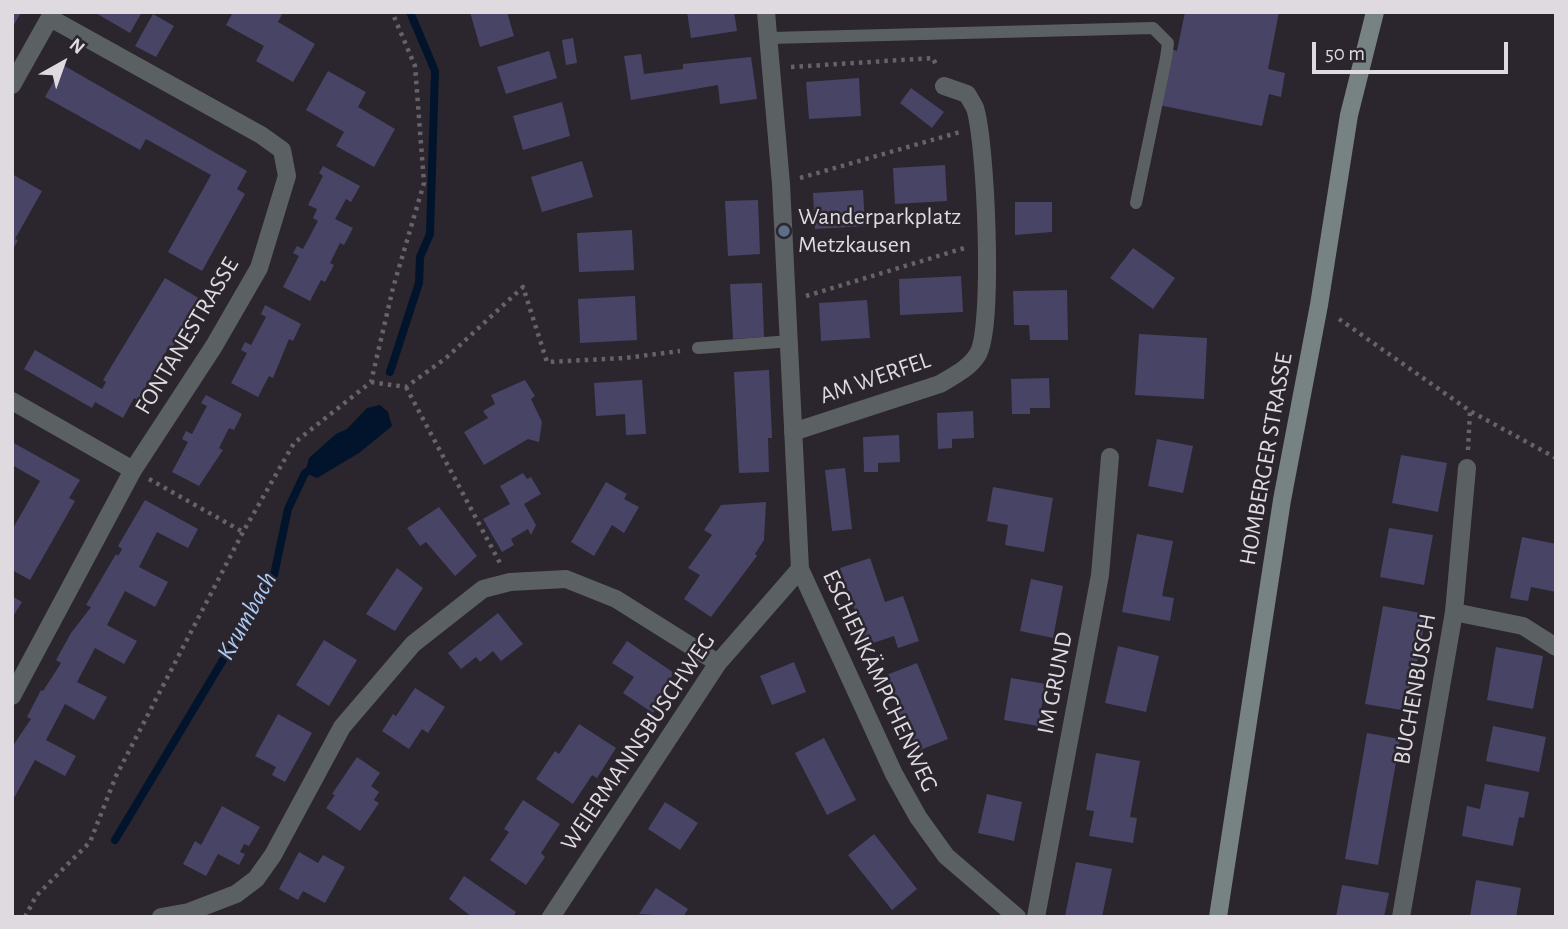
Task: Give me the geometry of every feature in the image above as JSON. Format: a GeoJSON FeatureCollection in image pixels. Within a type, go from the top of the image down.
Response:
{"type":"FeatureCollection","features":[{"type":"Feature","properties":{"kind":"main road","name":"HOMBERGER STRASSE"},"geometry":{"type":"LineString","coordinates":[[1218,917],[1282,500],[1319,305],[1349,115],[1375,12]]}},
{"type":"Feature","properties":{"kind":"street","name":"ESCHENKÄMPCHENWEG"},"geometry":{"type":"LineString","coordinates":[[766,12],[791,341],[800,569],[894,774],[918,817],[946,856],[1017,917]]}},
{"type":"Feature","properties":{"kind":"street"},"geometry":{"type":"LineString","coordinates":[[12,85],[52,15]]}},
{"type":"Feature","properties":{"kind":"street","name":"FONTANESTRASSE"},"geometry":{"type":"LineString","coordinates":[[12,696],[133,470],[214,346],[259,268],[286,176],[282,150],[261,135],[52,15]]}},
{"type":"Feature","properties":{"kind":"street","name":"AM WERFEL"},"geometry":{"type":"LineString","coordinates":[[793,432],[940,384],[961,372],[978,354],[985,330],[986,242],[975,109],[967,94],[944,86]]}},
{"type":"Feature","properties":{"kind":"street"},"geometry":{"type":"LineString","coordinates":[[12,401],[133,470]]}},
{"type":"Feature","properties":{"kind":"street","name":"IM GRUND"},"geometry":{"type":"LineString","coordinates":[[1036,917],[1100,575],[1110,457]]}},
{"type":"Feature","properties":{"kind":"street","name":"BUCHENBUSCH"},"geometry":{"type":"LineString","coordinates":[[1401,917],[1454,612],[1467,468]]}},
{"type":"Feature","properties":{"kind":"street","name":"WEIERMANNSBUSCHWEG"},"geometry":{"type":"LineString","coordinates":[[551,917],[718,663],[800,569]]}},
{"type":"Feature","properties":{"kind":"street"},"geometry":{"type":"LineString","coordinates":[[161,917],[189,912],[236,894],[256,879],[273,855],[342,727],[413,644],[483,589],[510,582],[566,579],[616,598],[718,663]]}},
{"type":"Feature","properties":{"kind":"street"},"geometry":{"type":"LineString","coordinates":[[1454,612],[1523,626],[1556,647]]}},
{"type":"Feature","properties":{"kind":"lane"},"geometry":{"type":"LineString","coordinates":[[770,37],[1153,28],[1168,43],[1136,203]]}},
{"type":"Feature","properties":{"kind":"lane"},"geometry":{"type":"LineString","coordinates":[[698,348],[791,341]]}},
{"type":"Feature","properties":{"kind":"path"},"geometry":{"type":"LineString","coordinates":[[25,917],[36,896],[90,842],[116,776],[243,532],[294,443],[372,382],[393,288],[424,183],[415,66],[392,12]]}},
{"type":"Feature","properties":{"kind":"path"},"geometry":{"type":"LineString","coordinates":[[772,68],[933,58],[944,86]]}},
{"type":"Feature","properties":{"kind":"path"},"geometry":{"type":"LineString","coordinates":[[781,184],[977,127]]}},
{"type":"Feature","properties":{"kind":"path"},"geometry":{"type":"LineString","coordinates":[[788,301],[986,242]]}},
{"type":"Feature","properties":{"kind":"path"},"geometry":{"type":"LineString","coordinates":[[372,382],[406,387],[446,358],[523,287],[547,362],[625,358],[698,348]]}},
{"type":"Feature","properties":{"kind":"path"},"geometry":{"type":"LineString","coordinates":[[1319,305],[1470,411],[1556,458]]}},
{"type":"Feature","properties":{"kind":"path"},"geometry":{"type":"LineString","coordinates":[[406,387],[510,582]]}},
{"type":"Feature","properties":{"kind":"path"},"geometry":{"type":"LineString","coordinates":[[1467,468],[1470,411]]}},
{"type":"Feature","properties":{"kind":"path"},"geometry":{"type":"LineString","coordinates":[[161,486],[243,532]]}},
{"type":"Feature","properties":{"kind":"water"},"geometry":{"type":"Polygon","coordinates":[[[380,405],[388,412],[392,426],[359,453],[317,478],[305,473],[309,458],[336,434],[347,429],[367,408],[380,405]]]}},
{"type":"Feature","properties":{"kind":"building"},"geometry":{"type":"Polygon","coordinates":[[[12,12],[20,14],[12,28],[12,12]]]}},
{"type":"Feature","properties":{"kind":"building"},"geometry":{"type":"Polygon","coordinates":[[[94,12],[142,12],[130,33],[94,12]]]}},
{"type":"Feature","properties":{"kind":"building"},"geometry":{"type":"Polygon","coordinates":[[[233,12],[283,12],[278,22],[315,44],[293,82],[256,61],[264,46],[226,25],[233,12]]]}},
{"type":"Feature","properties":{"kind":"building"},"geometry":{"type":"Polygon","coordinates":[[[470,12],[507,12],[514,36],[480,47],[470,12]]]}},
{"type":"Feature","properties":{"kind":"building"},"geometry":{"type":"Polygon","coordinates":[[[687,12],[734,12],[737,31],[691,38],[687,12]]]}},
{"type":"Feature","properties":{"kind":"building"},"geometry":{"type":"Polygon","coordinates":[[[1185,12],[1279,12],[1268,69],[1285,73],[1281,97],[1269,94],[1262,126],[1159,105],[1171,49],[1177,51],[1185,12]]]}},
{"type":"Feature","properties":{"kind":"building"},"geometry":{"type":"Polygon","coordinates":[[[153,14],[174,26],[156,57],[135,46],[153,14]]]}},
{"type":"Feature","properties":{"kind":"building"},"geometry":{"type":"Polygon","coordinates":[[[573,38],[577,63],[566,65],[562,40],[573,38]]]}},
{"type":"Feature","properties":{"kind":"building"},"geometry":{"type":"Polygon","coordinates":[[[549,51],[557,78],[506,94],[497,67],[549,51]]]}},
{"type":"Feature","properties":{"kind":"building"},"geometry":{"type":"Polygon","coordinates":[[[641,54],[644,74],[683,69],[683,64],[751,57],[757,99],[720,104],[718,85],[631,100],[624,56],[641,54]]]}},
{"type":"Feature","properties":{"kind":"building"},"geometry":{"type":"Polygon","coordinates":[[[63,65],[247,171],[237,189],[245,194],[202,271],[168,252],[211,175],[146,139],[140,150],[45,97],[63,65]]]}},
{"type":"Feature","properties":{"kind":"building"},"geometry":{"type":"Polygon","coordinates":[[[328,71],[366,92],[358,107],[395,129],[374,167],[336,146],[344,132],[306,110],[328,71]]]}},
{"type":"Feature","properties":{"kind":"building"},"geometry":{"type":"Polygon","coordinates":[[[859,78],[861,116],[809,119],[806,82],[859,78]]]}},
{"type":"Feature","properties":{"kind":"building"},"geometry":{"type":"Polygon","coordinates":[[[911,88],[944,112],[932,128],[900,103],[911,88]]]}},
{"type":"Feature","properties":{"kind":"building"},"geometry":{"type":"Polygon","coordinates":[[[562,102],[570,136],[523,150],[513,116],[562,102]]]}},
{"type":"Feature","properties":{"kind":"building"},"geometry":{"type":"Polygon","coordinates":[[[582,161],[593,197],[542,212],[531,177],[582,161]]]}},
{"type":"Feature","properties":{"kind":"building"},"geometry":{"type":"Polygon","coordinates":[[[945,165],[947,201],[895,204],[893,168],[945,165]]]}},
{"type":"Feature","properties":{"kind":"building"},"geometry":{"type":"Polygon","coordinates":[[[323,166],[360,186],[351,202],[346,199],[335,219],[353,228],[344,245],[340,243],[330,263],[334,265],[325,282],[321,280],[310,301],[283,287],[299,256],[293,253],[297,246],[303,249],[318,221],[313,218],[317,209],[308,205],[323,176],[319,173],[323,166]]]}},
{"type":"Feature","properties":{"kind":"building"},"geometry":{"type":"Polygon","coordinates":[[[12,174],[42,191],[15,239],[18,240],[12,251],[12,174]]]}},
{"type":"Feature","properties":{"kind":"building"},"geometry":{"type":"Polygon","coordinates":[[[863,190],[865,226],[815,229],[813,193],[863,190]]]}},
{"type":"Feature","properties":{"kind":"building"},"geometry":{"type":"Polygon","coordinates":[[[758,200],[760,254],[728,256],[725,201],[758,200]]]}},
{"type":"Feature","properties":{"kind":"building"},"geometry":{"type":"Polygon","coordinates":[[[1015,202],[1052,202],[1052,232],[1015,235],[1015,202]]]}},
{"type":"Feature","properties":{"kind":"building"},"geometry":{"type":"Polygon","coordinates":[[[632,230],[634,270],[579,272],[577,233],[632,230]]]}},
{"type":"Feature","properties":{"kind":"building"},"geometry":{"type":"Polygon","coordinates":[[[1133,248],[1175,278],[1153,309],[1110,278],[1133,248]]]}},
{"type":"Feature","properties":{"kind":"building"},"geometry":{"type":"Polygon","coordinates":[[[961,276],[963,312],[900,315],[899,279],[961,276]]]}},
{"type":"Feature","properties":{"kind":"building"},"geometry":{"type":"Polygon","coordinates":[[[165,278],[200,299],[170,351],[167,350],[138,400],[134,398],[123,418],[95,402],[92,408],[24,369],[35,350],[102,389],[106,382],[103,380],[165,278]]]}},
{"type":"Feature","properties":{"kind":"building"},"geometry":{"type":"Polygon","coordinates":[[[762,283],[764,337],[733,339],[730,284],[762,283]]]}},
{"type":"Feature","properties":{"kind":"building"},"geometry":{"type":"Polygon","coordinates":[[[1067,290],[1068,340],[1030,340],[1029,325],[1014,325],[1013,291],[1067,290]]]}},
{"type":"Feature","properties":{"kind":"building"},"geometry":{"type":"Polygon","coordinates":[[[635,296],[637,340],[580,343],[578,299],[635,296]]]}},
{"type":"Feature","properties":{"kind":"building"},"geometry":{"type":"Polygon","coordinates":[[[867,300],[870,338],[821,341],[819,303],[867,300]]]}},
{"type":"Feature","properties":{"kind":"building"},"geometry":{"type":"Polygon","coordinates":[[[265,305],[301,324],[293,341],[289,339],[273,378],[269,376],[258,397],[231,383],[247,353],[241,350],[245,342],[251,345],[266,317],[261,314],[265,305]]]}},
{"type":"Feature","properties":{"kind":"building"},"geometry":{"type":"Polygon","coordinates":[[[1139,334],[1207,338],[1204,399],[1135,395],[1139,334]]]}},
{"type":"Feature","properties":{"kind":"building"},"geometry":{"type":"Polygon","coordinates":[[[769,370],[772,438],[768,438],[769,472],[739,473],[734,372],[769,370]]]}},
{"type":"Feature","properties":{"kind":"building"},"geometry":{"type":"Polygon","coordinates":[[[1049,378],[1050,408],[1030,408],[1030,414],[1012,414],[1011,379],[1049,378]]]}},
{"type":"Feature","properties":{"kind":"building"},"geometry":{"type":"Polygon","coordinates":[[[525,380],[535,396],[531,399],[542,422],[539,442],[528,439],[484,465],[464,432],[488,418],[483,411],[495,404],[491,395],[525,380]]]}},
{"type":"Feature","properties":{"kind":"building"},"geometry":{"type":"Polygon","coordinates":[[[642,380],[646,434],[626,435],[625,414],[596,416],[594,383],[642,380]]]}},
{"type":"Feature","properties":{"kind":"building"},"geometry":{"type":"Polygon","coordinates":[[[206,395],[242,414],[234,430],[229,428],[219,448],[223,450],[199,486],[172,472],[188,442],[182,439],[186,431],[192,434],[207,406],[201,403],[206,395]]]}},
{"type":"Feature","properties":{"kind":"building"},"geometry":{"type":"Polygon","coordinates":[[[973,411],[974,438],[952,439],[952,448],[938,449],[937,413],[973,411]]]}},
{"type":"Feature","properties":{"kind":"building"},"geometry":{"type":"Polygon","coordinates":[[[899,435],[900,462],[878,463],[878,472],[864,472],[863,437],[899,435]]]}},
{"type":"Feature","properties":{"kind":"building"},"geometry":{"type":"Polygon","coordinates":[[[1157,439],[1193,446],[1183,493],[1148,486],[1157,439]]]}},
{"type":"Feature","properties":{"kind":"building"},"geometry":{"type":"Polygon","coordinates":[[[12,442],[80,480],[69,498],[75,501],[30,580],[12,570],[12,530],[40,481],[12,465],[12,442]]]}},
{"type":"Feature","properties":{"kind":"building"},"geometry":{"type":"Polygon","coordinates":[[[1401,455],[1447,463],[1438,512],[1392,503],[1401,455]]]}},
{"type":"Feature","properties":{"kind":"building"},"geometry":{"type":"Polygon","coordinates":[[[845,468],[852,529],[832,531],[825,470],[845,468]]]}},
{"type":"Feature","properties":{"kind":"building"},"geometry":{"type":"Polygon","coordinates":[[[523,473],[527,479],[531,477],[541,494],[524,504],[536,525],[531,535],[528,529],[511,539],[514,545],[502,552],[483,519],[510,504],[500,486],[523,473]]]}},
{"type":"Feature","properties":{"kind":"building"},"geometry":{"type":"Polygon","coordinates":[[[606,482],[627,494],[624,499],[639,507],[624,533],[612,525],[594,556],[571,542],[606,482]]]}},
{"type":"Feature","properties":{"kind":"building"},"geometry":{"type":"Polygon","coordinates":[[[993,487],[1053,498],[1044,552],[1005,545],[1008,525],[987,521],[993,487]]]}},
{"type":"Feature","properties":{"kind":"building"},"geometry":{"type":"Polygon","coordinates":[[[145,500],[198,529],[188,548],[157,532],[139,567],[168,582],[155,607],[125,591],[107,625],[137,641],[124,664],[95,648],[77,682],[107,697],[94,720],[65,704],[46,740],[76,756],[65,776],[35,760],[14,798],[12,747],[31,719],[27,717],[41,690],[43,691],[61,663],[56,660],[71,633],[91,607],[86,605],[116,554],[118,556],[122,549],[118,546],[145,500]]]}},
{"type":"Feature","properties":{"kind":"building"},"geometry":{"type":"Polygon","coordinates":[[[766,502],[764,540],[755,554],[757,556],[711,617],[684,599],[700,575],[688,568],[712,535],[704,530],[721,505],[766,502]]]}},
{"type":"Feature","properties":{"kind":"building"},"geometry":{"type":"Polygon","coordinates":[[[439,507],[477,556],[455,576],[426,542],[420,546],[407,528],[439,507]]]}},
{"type":"Feature","properties":{"kind":"building"},"geometry":{"type":"Polygon","coordinates":[[[1389,528],[1433,535],[1424,585],[1380,577],[1389,528]]]}},
{"type":"Feature","properties":{"kind":"building"},"geometry":{"type":"Polygon","coordinates":[[[1137,534],[1173,541],[1162,596],[1174,598],[1170,621],[1122,612],[1137,534]]]}},
{"type":"Feature","properties":{"kind":"building"},"geometry":{"type":"Polygon","coordinates":[[[1522,537],[1556,544],[1556,592],[1531,587],[1528,601],[1510,598],[1522,537]]]}},
{"type":"Feature","properties":{"kind":"building"},"geometry":{"type":"Polygon","coordinates":[[[870,558],[885,602],[903,596],[919,641],[898,648],[894,636],[867,645],[840,568],[870,558]]]}},
{"type":"Feature","properties":{"kind":"building"},"geometry":{"type":"Polygon","coordinates":[[[397,568],[423,588],[395,631],[366,614],[397,568]]]}},
{"type":"Feature","properties":{"kind":"building"},"geometry":{"type":"Polygon","coordinates":[[[1031,579],[1063,586],[1053,638],[1020,631],[1031,579]]]}},
{"type":"Feature","properties":{"kind":"building"},"geometry":{"type":"Polygon","coordinates":[[[12,596],[22,602],[12,618],[12,596]]]}},
{"type":"Feature","properties":{"kind":"building"},"geometry":{"type":"Polygon","coordinates":[[[1383,606],[1426,614],[1408,711],[1365,704],[1383,606]]]}},
{"type":"Feature","properties":{"kind":"building"},"geometry":{"type":"Polygon","coordinates":[[[498,613],[523,644],[501,661],[493,651],[480,662],[476,657],[461,669],[448,653],[498,613]]]}},
{"type":"Feature","properties":{"kind":"building"},"geometry":{"type":"Polygon","coordinates":[[[324,640],[357,660],[329,706],[296,685],[324,640]]]}},
{"type":"Feature","properties":{"kind":"building"},"geometry":{"type":"Polygon","coordinates":[[[627,641],[674,673],[660,693],[665,696],[653,713],[623,693],[634,677],[612,663],[627,641]]]}},
{"type":"Feature","properties":{"kind":"building"},"geometry":{"type":"Polygon","coordinates":[[[1118,646],[1159,656],[1146,712],[1105,703],[1118,646]]]}},
{"type":"Feature","properties":{"kind":"building"},"geometry":{"type":"Polygon","coordinates":[[[1496,647],[1543,656],[1533,709],[1487,700],[1496,647]]]}},
{"type":"Feature","properties":{"kind":"building"},"geometry":{"type":"Polygon","coordinates":[[[794,662],[806,692],[772,705],[760,676],[794,662]]]}},
{"type":"Feature","properties":{"kind":"building"},"geometry":{"type":"Polygon","coordinates":[[[917,663],[948,739],[915,752],[884,676],[917,663]]]}},
{"type":"Feature","properties":{"kind":"building"},"geometry":{"type":"Polygon","coordinates":[[[1011,678],[1046,684],[1038,726],[1004,720],[1011,678]]]}},
{"type":"Feature","properties":{"kind":"building"},"geometry":{"type":"Polygon","coordinates":[[[415,688],[445,707],[428,733],[422,729],[409,749],[382,731],[415,688]]]}},
{"type":"Feature","properties":{"kind":"building"},"geometry":{"type":"Polygon","coordinates":[[[278,714],[312,733],[285,782],[272,775],[276,767],[255,756],[278,714]]]}},
{"type":"Feature","properties":{"kind":"building"},"geometry":{"type":"Polygon","coordinates":[[[579,724],[616,748],[597,778],[592,775],[573,804],[536,779],[555,751],[559,754],[579,724]]]}},
{"type":"Feature","properties":{"kind":"building"},"geometry":{"type":"Polygon","coordinates":[[[1493,726],[1546,737],[1539,772],[1486,761],[1493,726]]]}},
{"type":"Feature","properties":{"kind":"building"},"geometry":{"type":"Polygon","coordinates":[[[1367,733],[1400,739],[1378,865],[1345,859],[1367,733]]]}},
{"type":"Feature","properties":{"kind":"building"},"geometry":{"type":"Polygon","coordinates":[[[824,738],[856,800],[827,815],[795,753],[824,738]]]}},
{"type":"Feature","properties":{"kind":"building"},"geometry":{"type":"Polygon","coordinates":[[[1096,753],[1140,761],[1130,817],[1137,818],[1133,843],[1089,836],[1094,811],[1086,810],[1096,753]]]}},
{"type":"Feature","properties":{"kind":"building"},"geometry":{"type":"Polygon","coordinates":[[[357,757],[380,773],[371,786],[379,792],[374,800],[379,803],[360,831],[326,808],[335,795],[332,794],[357,757]]]}},
{"type":"Feature","properties":{"kind":"building"},"geometry":{"type":"Polygon","coordinates":[[[1485,784],[1529,792],[1524,818],[1519,817],[1513,846],[1462,836],[1467,806],[1480,809],[1485,784]]]}},
{"type":"Feature","properties":{"kind":"building"},"geometry":{"type":"Polygon","coordinates":[[[987,794],[1022,802],[1014,841],[978,833],[987,794]]]}},
{"type":"Feature","properties":{"kind":"building"},"geometry":{"type":"Polygon","coordinates":[[[523,800],[560,824],[541,853],[545,857],[526,885],[490,860],[509,832],[504,829],[523,800]]]}},
{"type":"Feature","properties":{"kind":"building"},"geometry":{"type":"Polygon","coordinates":[[[665,802],[698,823],[680,850],[648,829],[665,802]]]}},
{"type":"Feature","properties":{"kind":"building"},"geometry":{"type":"Polygon","coordinates":[[[222,806],[260,827],[249,846],[244,844],[240,852],[245,854],[239,865],[218,854],[206,876],[183,864],[195,841],[201,845],[222,806]]]}},
{"type":"Feature","properties":{"kind":"building"},"geometry":{"type":"Polygon","coordinates":[[[874,834],[917,889],[892,910],[848,855],[874,834]]]}},
{"type":"Feature","properties":{"kind":"building"},"geometry":{"type":"Polygon","coordinates":[[[299,852],[318,863],[323,855],[345,867],[325,903],[303,891],[298,900],[279,889],[299,852]]]}},
{"type":"Feature","properties":{"kind":"building"},"geometry":{"type":"Polygon","coordinates":[[[1076,862],[1112,869],[1102,917],[1065,916],[1076,862]]]}},
{"type":"Feature","properties":{"kind":"building"},"geometry":{"type":"Polygon","coordinates":[[[464,876],[516,912],[513,917],[472,917],[449,899],[464,876]]]}},
{"type":"Feature","properties":{"kind":"building"},"geometry":{"type":"Polygon","coordinates":[[[1476,880],[1521,888],[1516,917],[1470,916],[1476,880]]]}},
{"type":"Feature","properties":{"kind":"building"},"geometry":{"type":"Polygon","coordinates":[[[1342,885],[1389,893],[1384,917],[1336,917],[1342,885]]]}},
{"type":"Feature","properties":{"kind":"building"},"geometry":{"type":"Polygon","coordinates":[[[656,888],[688,909],[683,917],[639,914],[656,888]]]}},
{"type":"Feature","properties":{"kind":"waterway","name":"Krumbach"},"geometry":{"type":"LineString","coordinates":[[390,372],[419,283],[420,257],[430,234],[435,71],[410,12]]}},
{"type":"Feature","properties":{"kind":"waterway","name":"Krumbach"},"geometry":{"type":"LineString","coordinates":[[115,840],[274,575],[288,509],[305,473],[311,469]]}},
{"type":"Feature","properties":{"kind":"place","name":"Wanderparkplatz Metzkausen"},"geometry":{"type":"Point","coordinates":[784,231]}}]}
